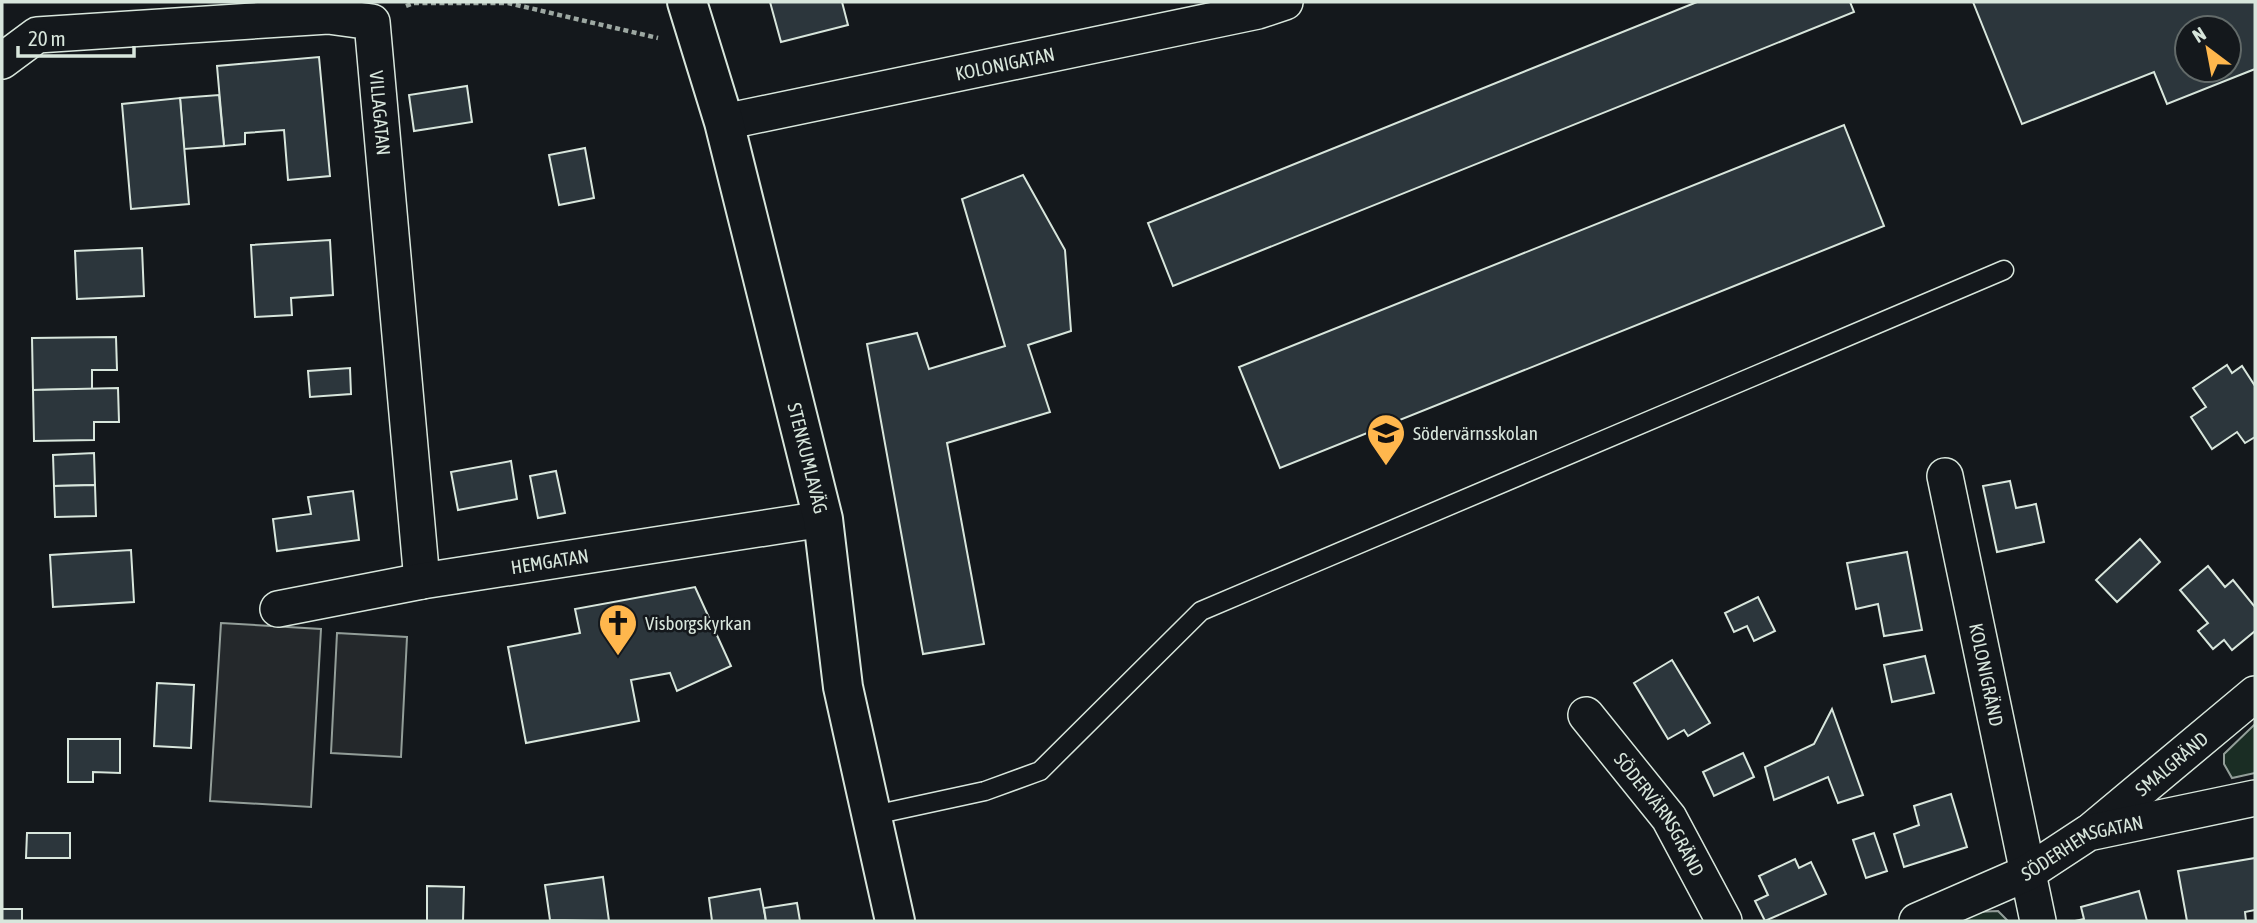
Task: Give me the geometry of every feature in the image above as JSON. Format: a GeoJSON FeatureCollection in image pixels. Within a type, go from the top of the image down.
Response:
{"type":"FeatureCollection","features":[{"type":"Feature","properties":{"kind":"street","name":"STENKUMLAVÄG"},"geometry":{"type":"LineString","coordinates":[[687,2],[724,122],[823,519],[843,687],[874,815],[895,921]]}},
{"type":"Feature","properties":{"kind":"street","name":"KOLONIGATAN"},"geometry":{"type":"LineString","coordinates":[[724,122],[1266,5]]}},
{"type":"Feature","properties":{"kind":"street"},"geometry":{"type":"LineString","coordinates":[[2,61],[37,35],[328,16],[372,22]]}},
{"type":"Feature","properties":{"kind":"street","name":"VILLAGATAN"},"geometry":{"type":"LineString","coordinates":[[372,22],[422,581]]}},
{"type":"Feature","properties":{"kind":"street","name":"KOLONIGRÄND"},"geometry":{"type":"LineString","coordinates":[[1945,476],[2038,921]]}},
{"type":"Feature","properties":{"kind":"street","name":"HEMGATAN"},"geometry":{"type":"LineString","coordinates":[[278,609],[422,581],[823,519]]}},
{"type":"Feature","properties":{"kind":"street","name":"SMALGRÄND"},"geometry":{"type":"LineString","coordinates":[[2088,833],[2255,694]]}},
{"type":"Feature","properties":{"kind":"street","name":"SÖDERVÄRNSGRÄND"},"geometry":{"type":"LineString","coordinates":[[1586,715],[1669,818],[1724,921]]}},
{"type":"Feature","properties":{"kind":"street","name":"SÖDERHEMSGATAN"},"geometry":{"type":"LineString","coordinates":[[1917,921],[2027,873],[2088,833],[2255,798]]}},
{"type":"Feature","properties":{"kind":"lane"},"geometry":{"type":"LineString","coordinates":[[874,815],[985,791],[1040,771],[1201,611],[2004,270]]}},
{"type":"Feature","properties":{"kind":"path"},"geometry":{"type":"LineString","coordinates":[[372,22],[414,3],[508,3],[703,48]]}},
{"type":"Feature","properties":{"kind":"green space"},"geometry":{"type":"Polygon","coordinates":[[[2255,724],[2255,773],[2232,778],[2224,764],[2224,754],[2255,724]]]}},
{"type":"Feature","properties":{"kind":"green space"},"geometry":{"type":"Polygon","coordinates":[[[1998,911],[2008,921],[1955,921],[1976,912],[1998,911]]]}},
{"type":"Feature","properties":{"kind":"shaded area"},"geometry":{"type":"Polygon","coordinates":[[[221,623],[321,629],[311,807],[210,801],[221,623]]]}},
{"type":"Feature","properties":{"kind":"shaded area"},"geometry":{"type":"Polygon","coordinates":[[[337,633],[407,637],[401,757],[331,753],[337,633]]]}},
{"type":"Feature","properties":{"kind":"building"},"geometry":{"type":"Polygon","coordinates":[[[770,2],[842,2],[848,25],[781,42],[770,2]]]}},
{"type":"Feature","properties":{"kind":"building"},"geometry":{"type":"Polygon","coordinates":[[[1697,2],[1850,2],[1854,12],[1173,286],[1148,223],[1697,2]]]}},
{"type":"Feature","properties":{"kind":"building"},"geometry":{"type":"Polygon","coordinates":[[[1973,2],[2255,2],[2255,69],[2243,74],[2243,14],[2173,14],[2173,84],[2217,84],[2167,104],[2154,72],[2022,124],[1973,2]]]}},
{"type":"Feature","properties":{"kind":"building"},"geometry":{"type":"Polygon","coordinates":[[[319,57],[330,176],[288,180],[284,130],[245,133],[245,144],[224,146],[217,66],[319,57]]]}},
{"type":"Feature","properties":{"kind":"building"},"geometry":{"type":"Polygon","coordinates":[[[467,86],[472,122],[414,131],[409,95],[467,86]]]}},
{"type":"Feature","properties":{"kind":"building"},"geometry":{"type":"Polygon","coordinates":[[[219,95],[224,146],[184,149],[180,98],[219,95]]]}},
{"type":"Feature","properties":{"kind":"building"},"geometry":{"type":"Polygon","coordinates":[[[180,98],[189,204],[131,209],[122,104],[180,98]]]}},
{"type":"Feature","properties":{"kind":"building"},"geometry":{"type":"Polygon","coordinates":[[[1844,125],[1884,226],[1280,468],[1239,367],[1844,125]]]}},
{"type":"Feature","properties":{"kind":"building"},"geometry":{"type":"Polygon","coordinates":[[[585,148],[594,198],[559,205],[549,155],[585,148]]]}},
{"type":"Feature","properties":{"kind":"building"},"geometry":{"type":"Polygon","coordinates":[[[1023,175],[1065,250],[1071,331],[1028,345],[1050,412],[947,443],[984,644],[923,654],[867,344],[917,333],[929,369],[1005,346],[962,199],[1023,175]]]}},
{"type":"Feature","properties":{"kind":"building"},"geometry":{"type":"Polygon","coordinates":[[[330,240],[333,295],[291,298],[292,315],[255,317],[251,245],[330,240]]]}},
{"type":"Feature","properties":{"kind":"building"},"geometry":{"type":"Polygon","coordinates":[[[142,248],[144,296],[77,299],[75,251],[142,248]]]}},
{"type":"Feature","properties":{"kind":"building"},"geometry":{"type":"Polygon","coordinates":[[[116,337],[117,370],[92,370],[92,389],[33,390],[32,338],[116,337]]]}},
{"type":"Feature","properties":{"kind":"building"},"geometry":{"type":"Polygon","coordinates":[[[2227,365],[2232,373],[2242,366],[2255,386],[2255,437],[2245,443],[2237,432],[2212,449],[2191,417],[2206,407],[2193,388],[2227,365]]]}},
{"type":"Feature","properties":{"kind":"building"},"geometry":{"type":"Polygon","coordinates":[[[350,368],[351,394],[310,397],[308,371],[350,368]]]}},
{"type":"Feature","properties":{"kind":"building"},"geometry":{"type":"Polygon","coordinates":[[[118,388],[119,422],[94,422],[94,440],[34,441],[33,390],[118,388]]]}},
{"type":"Feature","properties":{"kind":"building"},"geometry":{"type":"Polygon","coordinates":[[[94,453],[95,485],[54,486],[53,455],[94,453]]]}},
{"type":"Feature","properties":{"kind":"building"},"geometry":{"type":"Polygon","coordinates":[[[511,461],[517,499],[458,510],[451,472],[511,461]]]}},
{"type":"Feature","properties":{"kind":"building"},"geometry":{"type":"Polygon","coordinates":[[[556,471],[565,513],[538,518],[530,476],[556,471]]]}},
{"type":"Feature","properties":{"kind":"building"},"geometry":{"type":"Polygon","coordinates":[[[2010,481],[2016,508],[2036,504],[2044,542],[1997,552],[1983,486],[2010,481]]]}},
{"type":"Feature","properties":{"kind":"building"},"geometry":{"type":"Polygon","coordinates":[[[95,485],[96,516],[55,517],[54,486],[95,485]]]}},
{"type":"Feature","properties":{"kind":"building"},"geometry":{"type":"Polygon","coordinates":[[[353,491],[359,540],[277,551],[273,519],[311,514],[308,497],[353,491]]]}},
{"type":"Feature","properties":{"kind":"building"},"geometry":{"type":"Polygon","coordinates":[[[2140,539],[2160,562],[2117,602],[2096,580],[2140,539]]]}},
{"type":"Feature","properties":{"kind":"building"},"geometry":{"type":"Polygon","coordinates":[[[131,550],[134,602],[53,607],[50,555],[131,550]]]}},
{"type":"Feature","properties":{"kind":"building"},"geometry":{"type":"Polygon","coordinates":[[[1907,552],[1922,630],[1884,636],[1878,604],[1856,609],[1847,563],[1907,552]]]}},
{"type":"Feature","properties":{"kind":"building"},"geometry":{"type":"Polygon","coordinates":[[[2208,566],[2225,587],[2233,580],[2255,607],[2255,631],[2232,650],[2224,640],[2213,649],[2198,631],[2208,623],[2180,590],[2208,566]]]}},
{"type":"Feature","properties":{"kind":"building","name":"Visborgskyrkan"},"geometry":{"type":"Polygon","coordinates":[[[695,587],[731,666],[677,691],[670,673],[631,680],[639,721],[526,743],[508,647],[580,633],[575,609],[695,587]]]}},
{"type":"Feature","properties":{"kind":"building"},"geometry":{"type":"Polygon","coordinates":[[[1758,597],[1775,631],[1754,641],[1747,626],[1734,632],[1725,613],[1758,597]]]}},
{"type":"Feature","properties":{"kind":"building"},"geometry":{"type":"Polygon","coordinates":[[[1925,656],[1934,693],[1892,702],[1884,665],[1925,656]]]}},
{"type":"Feature","properties":{"kind":"building"},"geometry":{"type":"Polygon","coordinates":[[[1672,660],[1710,723],[1688,736],[1684,730],[1668,739],[1634,683],[1672,660]]]}},
{"type":"Feature","properties":{"kind":"building"},"geometry":{"type":"Polygon","coordinates":[[[157,683],[194,685],[191,748],[154,746],[157,683]]]}},
{"type":"Feature","properties":{"kind":"building"},"geometry":{"type":"Polygon","coordinates":[[[1832,709],[1863,795],[1838,803],[1828,777],[1774,800],[1765,767],[1814,744],[1832,709]]]}},
{"type":"Feature","properties":{"kind":"building"},"geometry":{"type":"Polygon","coordinates":[[[68,739],[120,739],[120,773],[93,772],[93,782],[68,782],[68,739]]]}},
{"type":"Feature","properties":{"kind":"building"},"geometry":{"type":"Polygon","coordinates":[[[1743,753],[1754,777],[1714,796],[1703,772],[1743,753]]]}},
{"type":"Feature","properties":{"kind":"building"},"geometry":{"type":"Polygon","coordinates":[[[1951,794],[1967,847],[1904,867],[1894,834],[1919,825],[1914,806],[1951,794]]]}},
{"type":"Feature","properties":{"kind":"building"},"geometry":{"type":"Polygon","coordinates":[[[27,833],[70,833],[70,858],[26,858],[27,833]]]}},
{"type":"Feature","properties":{"kind":"building"},"geometry":{"type":"Polygon","coordinates":[[[1874,833],[1887,871],[1866,878],[1853,840],[1874,833]]]}},
{"type":"Feature","properties":{"kind":"building"},"geometry":{"type":"Polygon","coordinates":[[[2255,858],[2255,910],[2245,912],[2246,921],[2187,921],[2178,871],[2255,858]]]}},
{"type":"Feature","properties":{"kind":"building"},"geometry":{"type":"Polygon","coordinates":[[[1795,859],[1799,868],[1811,862],[1826,894],[1765,921],[1755,901],[1768,895],[1759,876],[1795,859]]]}},
{"type":"Feature","properties":{"kind":"building"},"geometry":{"type":"Polygon","coordinates":[[[603,877],[609,921],[550,920],[545,885],[603,877]]]}},
{"type":"Feature","properties":{"kind":"building"},"geometry":{"type":"Polygon","coordinates":[[[427,886],[464,887],[463,921],[427,921],[427,886]]]}},
{"type":"Feature","properties":{"kind":"building"},"geometry":{"type":"Polygon","coordinates":[[[760,889],[766,921],[712,921],[709,898],[760,889]]]}},
{"type":"Feature","properties":{"kind":"building"},"geometry":{"type":"Polygon","coordinates":[[[2139,891],[2147,921],[2075,921],[2084,919],[2081,907],[2139,891]]]}},
{"type":"Feature","properties":{"kind":"building"},"geometry":{"type":"Polygon","coordinates":[[[797,903],[800,921],[766,921],[764,908],[797,903]]]}},
{"type":"Feature","properties":{"kind":"building"},"geometry":{"type":"Polygon","coordinates":[[[2,909],[22,909],[22,921],[2,921],[2,909]]]}},
{"type":"Feature","properties":{"kind":"place","name":"Södervärnsskolan"},"geometry":{"type":"Point","coordinates":[1386,467]}},
{"type":"Feature","properties":{"kind":"place","name":"Visborgskyrkan"},"geometry":{"type":"Point","coordinates":[618,657]}}]}
